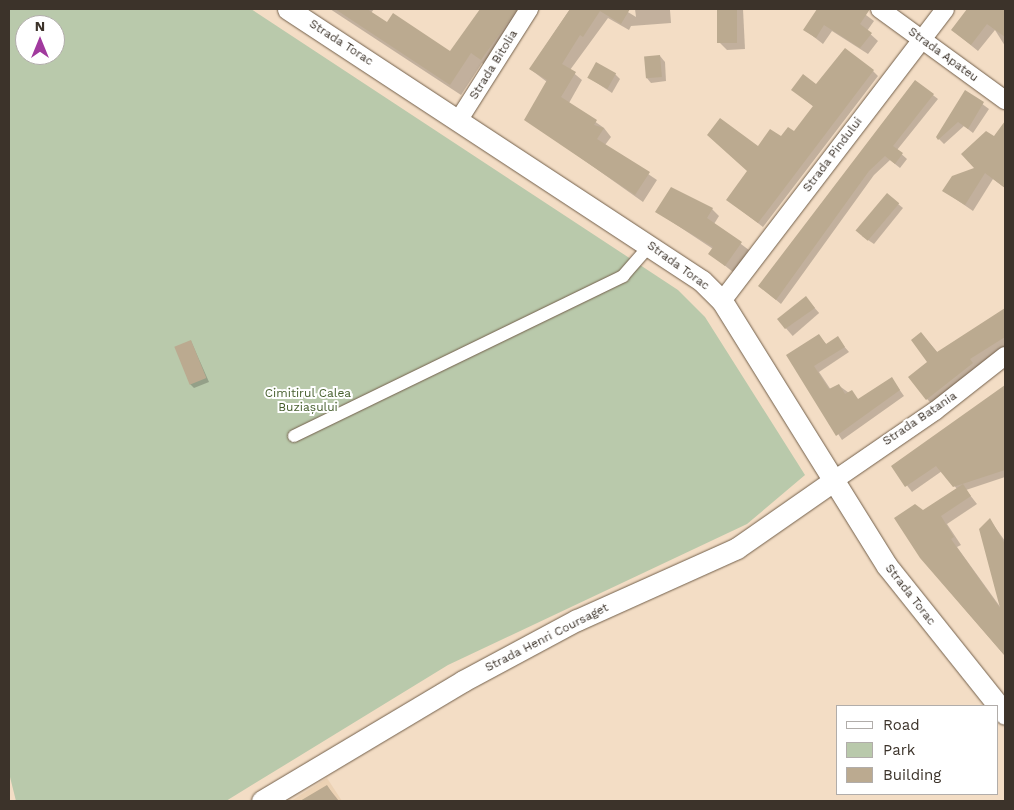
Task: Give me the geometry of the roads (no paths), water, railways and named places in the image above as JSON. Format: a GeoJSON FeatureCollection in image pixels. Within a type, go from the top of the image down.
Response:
{"type":"FeatureCollection","features":[{"type":"Feature","properties":{"kind":"street","name":"Strada Torac"},"geometry":{"type":"LineString","coordinates":[[288,9],[650,245],[702,281],[722,301],[887,566],[998,705]]}},
{"type":"Feature","properties":{"kind":"street","name":"Strada Bitolia"},"geometry":{"type":"LineString","coordinates":[[458,121],[529,9]]}},
{"type":"Feature","properties":{"kind":"street","name":"Strada Apateu"},"geometry":{"type":"LineString","coordinates":[[880,9],[1005,100]]}},
{"type":"Feature","properties":{"kind":"street","name":"Strada Pindului"},"geometry":{"type":"LineString","coordinates":[[722,301],[945,9]]}},
{"type":"Feature","properties":{"kind":"street"},"geometry":{"type":"LineString","coordinates":[[294,436],[624,276],[650,245]]}},
{"type":"Feature","properties":{"kind":"street","name":"Strada Batania"},"geometry":{"type":"LineString","coordinates":[[833,481],[935,411],[1005,356]]}},
{"type":"Feature","properties":{"kind":"street","name":"Strada Henri Coursaget"},"geometry":{"type":"LineString","coordinates":[[262,801],[568,625],[737,548],[833,481]]}},
{"type":"Feature","properties":{"kind":"park label","name":"Cimitirul Calea Buziașului"},"geometry":{"type":"Point","coordinates":[308,401]}}]}
